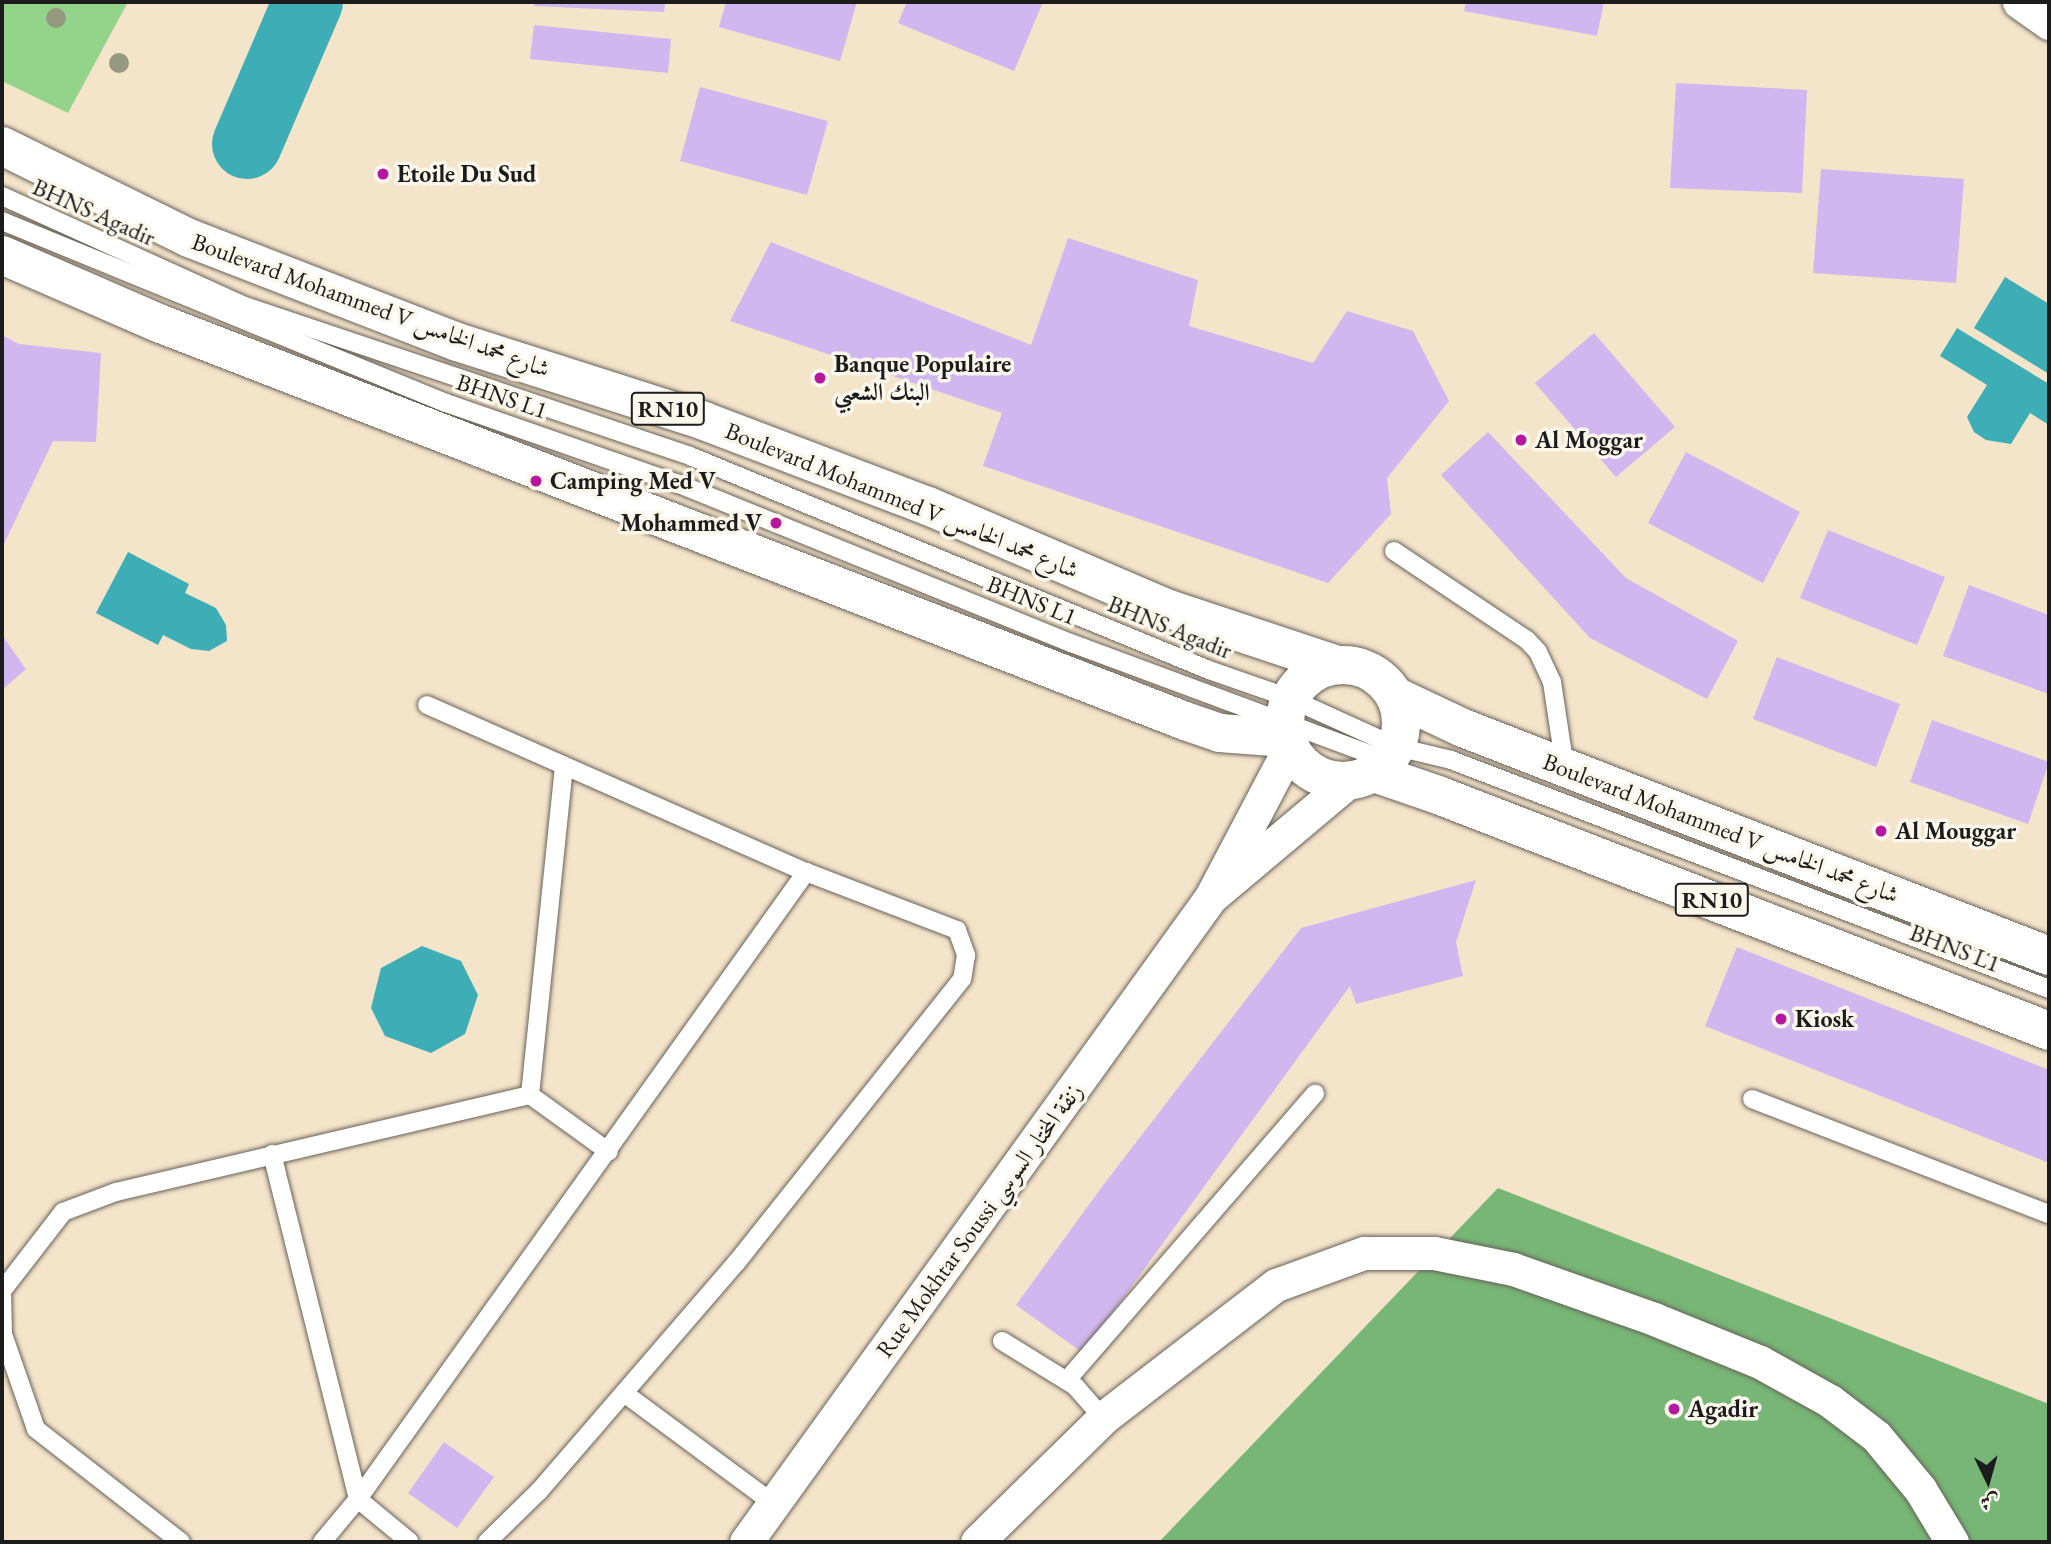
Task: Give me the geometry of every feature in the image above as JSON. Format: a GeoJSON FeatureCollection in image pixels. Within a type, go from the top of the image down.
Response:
{"type":"FeatureCollection","features":[{"type":"Feature","properties":{"kind":"main road","name":"Boulevard Mohammed V شارع محمد الخامس"},"geometry":{"type":"LineString","coordinates":[[2,146],[189,238],[444,337],[704,421],[928,506],[1166,608],[1337,665]]}},
{"type":"Feature","properties":{"kind":"main road"},"geometry":{"type":"LineString","coordinates":[[2,255],[161,324],[1220,733],[1287,727],[1301,681],[1318,670],[1337,665]]}},
{"type":"Feature","properties":{"kind":"main road","name":"RN10"},"geometry":{"type":"LineString","coordinates":[[1337,665],[1360,667],[1381,678],[1395,696]]}},
{"type":"Feature","properties":{"kind":"main road","name":"Boulevard Mohammed V شارع محمد الخامس"},"geometry":{"type":"LineString","coordinates":[[1395,696],[1463,728],[2049,956]]}},
{"type":"Feature","properties":{"kind":"main road"},"geometry":{"type":"LineString","coordinates":[[1377,765],[1400,713],[1395,696]]}},
{"type":"Feature","properties":{"kind":"main road","name":"RN10"},"geometry":{"type":"LineString","coordinates":[[1287,727],[1304,768],[1325,779],[1377,765],[1438,794],[2049,1031]]}},
{"type":"Feature","properties":{"kind":"street"},"geometry":{"type":"LineString","coordinates":[[2019,2],[2049,23]]}},
{"type":"Feature","properties":{"kind":"street"},"geometry":{"type":"LineString","coordinates":[[1211,897],[1287,727]]}},
{"type":"Feature","properties":{"kind":"street"},"geometry":{"type":"LineString","coordinates":[[1211,897],[1377,765]]}},
{"type":"Feature","properties":{"kind":"street","name":"Rue Mokhtar Soussi زنقة المختار السوسي"},"geometry":{"type":"LineString","coordinates":[[746,1542],[1211,897]]}},
{"type":"Feature","properties":{"kind":"street"},"geometry":{"type":"LineString","coordinates":[[977,1542],[1103,1418],[1276,1285],[1364,1254],[1434,1253],[1513,1269],[1654,1319],[1760,1362],[1830,1401],[1877,1436],[1920,1489],[1952,1542]]}},
{"type":"Feature","properties":{"kind":"lane","name":"BHNS Agadir"},"geometry":{"type":"LineString","coordinates":[[2,196],[245,306],[690,456],[1209,670],[1287,727],[1377,765],[1451,760],[2049,989]]}},
{"type":"Feature","properties":{"kind":"lane","name":"BHNS L1"},"geometry":{"type":"LineString","coordinates":[[2,221],[446,403],[680,484],[1071,643],[1287,727]]}},
{"type":"Feature","properties":{"kind":"lane"},"geometry":{"type":"LineString","coordinates":[[1394,551],[1527,640],[1538,652],[1552,682],[1565,768]]}},
{"type":"Feature","properties":{"kind":"lane"},"geometry":{"type":"LineString","coordinates":[[427,705],[806,872],[957,930],[966,955],[962,979],[736,1263],[539,1491],[488,1542]]}},
{"type":"Feature","properties":{"kind":"lane"},"geometry":{"type":"LineString","coordinates":[[1377,765],[1815,921]]}},
{"type":"Feature","properties":{"kind":"lane"},"geometry":{"type":"LineString","coordinates":[[530,1095],[564,766]]}},
{"type":"Feature","properties":{"kind":"lane"},"geometry":{"type":"LineString","coordinates":[[322,1542],[358,1499],[609,1152],[806,872]]}},
{"type":"Feature","properties":{"kind":"lane"},"geometry":{"type":"LineString","coordinates":[[1067,1380],[1315,1094]]}},
{"type":"Feature","properties":{"kind":"lane"},"geometry":{"type":"LineString","coordinates":[[181,1542],[36,1429],[3,1334],[2,1291],[63,1212],[116,1192],[530,1095],[609,1152]]}},
{"type":"Feature","properties":{"kind":"lane"},"geometry":{"type":"LineString","coordinates":[[1752,1100],[2049,1214]]}},
{"type":"Feature","properties":{"kind":"lane"},"geometry":{"type":"LineString","coordinates":[[272,1154],[358,1499],[410,1542]]}},
{"type":"Feature","properties":{"kind":"lane"},"geometry":{"type":"LineString","coordinates":[[1002,1341],[1067,1380],[1103,1418]]}},
{"type":"Feature","properties":{"kind":"lane"},"geometry":{"type":"LineString","coordinates":[[624,1393],[774,1504]]}},
{"type":"Feature","properties":{"kind":"green space"},"geometry":{"type":"Polygon","coordinates":[[[2,2],[128,2],[68,113],[2,81],[2,2]]]}},
{"type":"Feature","properties":{"kind":"green space"},"geometry":{"type":"Polygon","coordinates":[[[1498,1188],[2049,1404],[2049,1542],[1159,1542],[1498,1188]]]}},
{"type":"Feature","properties":{"kind":"water"},"geometry":{"type":"Polygon","coordinates":[[[2005,277],[2049,304],[2049,374],[1974,328],[2005,277]]]}},
{"type":"Feature","properties":{"kind":"water"},"geometry":{"type":"Polygon","coordinates":[[[1957,328],[2049,384],[2049,425],[2030,413],[2011,444],[1986,440],[1974,432],[1967,417],[1987,385],[1940,356],[1957,328]]]}},
{"type":"Feature","properties":{"kind":"water"},"geometry":{"type":"Polygon","coordinates":[[[128,552],[189,584],[185,593],[216,608],[226,625],[227,641],[209,651],[191,649],[163,635],[158,645],[96,613],[128,552]]]}},
{"type":"Feature","properties":{"kind":"water"},"geometry":{"type":"Polygon","coordinates":[[[422,946],[461,961],[478,995],[465,1034],[431,1053],[385,1036],[371,1008],[381,968],[422,946]]]}},
{"type":"Feature","properties":{"kind":"building"},"geometry":{"type":"Polygon","coordinates":[[[534,2],[665,2],[664,12],[534,6],[534,2]]]}},
{"type":"Feature","properties":{"kind":"building"},"geometry":{"type":"Polygon","coordinates":[[[726,2],[857,2],[840,61],[719,27],[726,2]]]}},
{"type":"Feature","properties":{"kind":"building"},"geometry":{"type":"Polygon","coordinates":[[[907,2],[1043,2],[1014,71],[898,23],[907,2]]]}},
{"type":"Feature","properties":{"kind":"building"},"geometry":{"type":"Polygon","coordinates":[[[1466,2],[1604,2],[1597,36],[1464,11],[1466,2]]]}},
{"type":"Feature","properties":{"kind":"building"},"geometry":{"type":"Polygon","coordinates":[[[534,25],[671,39],[668,73],[530,59],[534,25]]]}},
{"type":"Feature","properties":{"kind":"building"},"geometry":{"type":"Polygon","coordinates":[[[1676,83],[1807,90],[1802,193],[1670,188],[1676,83]]]}},
{"type":"Feature","properties":{"kind":"building"},"geometry":{"type":"Polygon","coordinates":[[[700,87],[828,121],[807,195],[680,161],[700,87]]]}},
{"type":"Feature","properties":{"kind":"building"},"geometry":{"type":"Polygon","coordinates":[[[1821,169],[1964,179],[1956,283],[1813,273],[1821,169]]]}},
{"type":"Feature","properties":{"kind":"building"},"geometry":{"type":"Polygon","coordinates":[[[1068,238],[1198,280],[1189,326],[1313,363],[1347,311],[1413,331],[1449,401],[1387,478],[1391,514],[1328,583],[983,466],[1002,413],[730,321],[771,242],[1031,345],[1068,238]]]}},
{"type":"Feature","properties":{"kind":"building"},"geometry":{"type":"Polygon","coordinates":[[[1594,333],[1675,427],[1616,477],[1535,383],[1594,333]]]}},
{"type":"Feature","properties":{"kind":"building"},"geometry":{"type":"Polygon","coordinates":[[[2,335],[19,344],[101,353],[96,442],[53,441],[2,548],[2,335]]]}},
{"type":"Feature","properties":{"kind":"building"},"geometry":{"type":"Polygon","coordinates":[[[1488,432],[1626,578],[1738,641],[1707,699],[1590,638],[1441,475],[1488,432]]]}},
{"type":"Feature","properties":{"kind":"building"},"geometry":{"type":"Polygon","coordinates":[[[1686,452],[1800,512],[1763,583],[1648,523],[1686,452]]]}},
{"type":"Feature","properties":{"kind":"building"},"geometry":{"type":"Polygon","coordinates":[[[1828,530],[1945,577],[1917,645],[1800,598],[1828,530]]]}},
{"type":"Feature","properties":{"kind":"building"},"geometry":{"type":"Polygon","coordinates":[[[1969,585],[2049,615],[2049,694],[1943,656],[1969,585]]]}},
{"type":"Feature","properties":{"kind":"building"},"geometry":{"type":"Polygon","coordinates":[[[2,635],[26,669],[2,690],[2,635]]]}},
{"type":"Feature","properties":{"kind":"building"},"geometry":{"type":"Polygon","coordinates":[[[1777,657],[1900,704],[1876,767],[1753,719],[1777,657]]]}},
{"type":"Feature","properties":{"kind":"building"},"geometry":{"type":"Polygon","coordinates":[[[1932,720],[2049,762],[2028,824],[1910,782],[1932,720]]]}},
{"type":"Feature","properties":{"kind":"building"},"geometry":{"type":"Polygon","coordinates":[[[1476,880],[1456,942],[1463,976],[1356,1004],[1350,986],[1083,1353],[1016,1305],[1104,1184],[1301,928],[1476,880]]]}},
{"type":"Feature","properties":{"kind":"building"},"geometry":{"type":"Polygon","coordinates":[[[1737,947],[2049,1070],[2049,1163],[1705,1026],[1737,947]]]}},
{"type":"Feature","properties":{"kind":"building"},"geometry":{"type":"Polygon","coordinates":[[[444,1442],[494,1477],[457,1528],[408,1493],[444,1442]]]}},
{"type":"Feature","properties":{"kind":"waterway"},"geometry":{"type":"LineString","coordinates":[[247,144],[308,2]]}},
{"type":"Feature","properties":{"kind":"place","name":"Etoile Du Sud"},"geometry":{"type":"Point","coordinates":[383,174]}},
{"type":"Feature","properties":{"kind":"place","name":"Banque Populaire البنك الشعبي"},"geometry":{"type":"Point","coordinates":[820,378]}},
{"type":"Feature","properties":{"kind":"place","name":"Al Moggar"},"geometry":{"type":"Point","coordinates":[1521,440]}},
{"type":"Feature","properties":{"kind":"place","name":"Camping Med V"},"geometry":{"type":"Point","coordinates":[536,481]}},
{"type":"Feature","properties":{"kind":"place","name":"Mohammed V"},"geometry":{"type":"Point","coordinates":[776,523]}},
{"type":"Feature","properties":{"kind":"place","name":"Al Mouggar"},"geometry":{"type":"Point","coordinates":[1881,831]}},
{"type":"Feature","properties":{"kind":"place","name":"Kiosk"},"geometry":{"type":"Point","coordinates":[1781,1019]}},
{"type":"Feature","properties":{"kind":"place","name":"Agadir"},"geometry":{"type":"Point","coordinates":[1674,1409]}}]}
